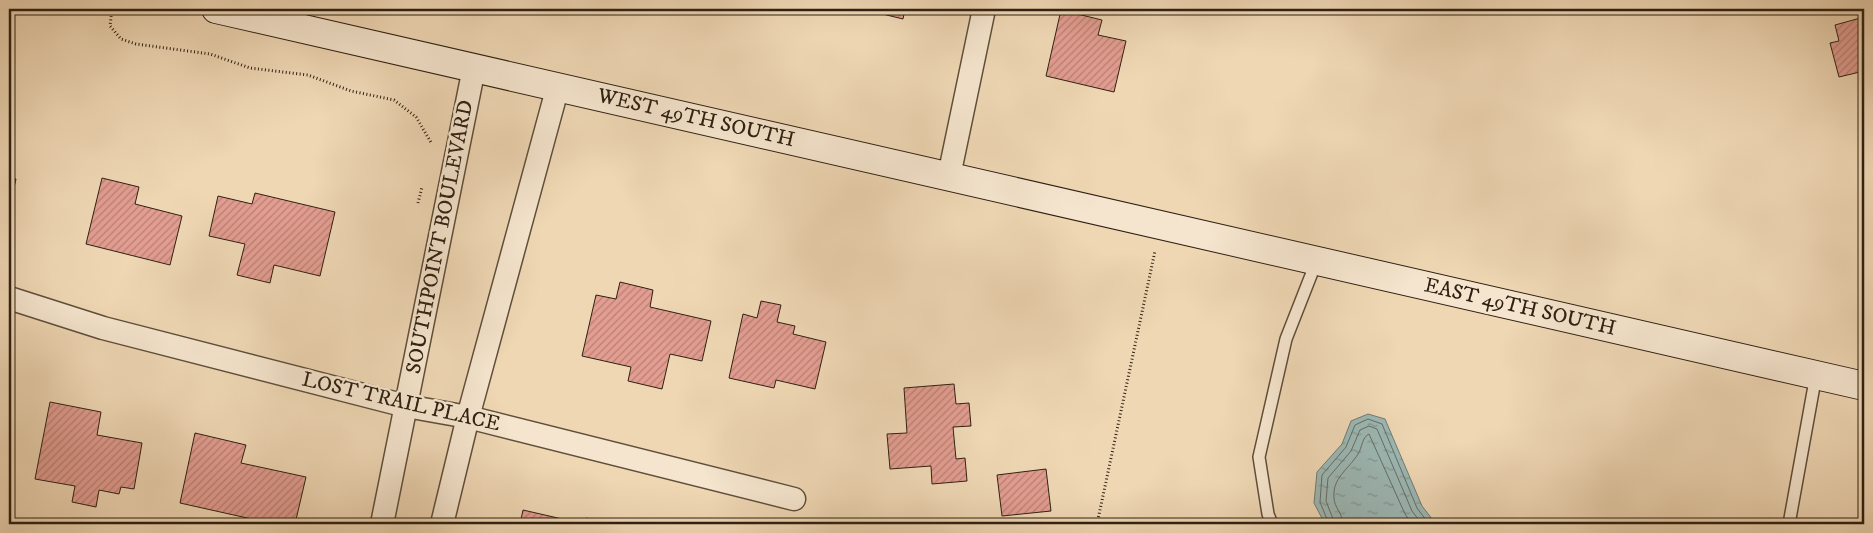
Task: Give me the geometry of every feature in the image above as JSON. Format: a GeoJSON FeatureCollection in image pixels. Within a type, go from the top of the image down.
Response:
{"type":"FeatureCollection","features":[{"type":"Feature","properties":{"kind":"street","name":"WEST 49TH SOUTH"},"geometry":{"type":"LineString","coordinates":[[216,9],[1168,226]]}},
{"type":"Feature","properties":{"kind":"street"},"geometry":{"type":"LineString","coordinates":[[949,176],[984,9]]}},
{"type":"Feature","properties":{"kind":"street","name":"SOUTHPOINT BOULEVARD"},"geometry":{"type":"LineString","coordinates":[[382,524],[474,68]]}},
{"type":"Feature","properties":{"kind":"street"},"geometry":{"type":"LineString","coordinates":[[442,524],[468,417],[558,86]]}},
{"type":"Feature","properties":{"kind":"street","name":"EAST 49TH SOUTH"},"geometry":{"type":"LineString","coordinates":[[1168,226],[1864,386]]}},
{"type":"Feature","properties":{"kind":"street","name":"LOST TRAIL PLACE"},"geometry":{"type":"LineString","coordinates":[[9,298],[103,328],[406,406],[468,417],[794,500]]}},
{"type":"Feature","properties":{"kind":"lane"},"geometry":{"type":"LineString","coordinates":[[1272,524],[1268,514],[1259,457],[1286,339],[1317,260]]}},
{"type":"Feature","properties":{"kind":"lane"},"geometry":{"type":"LineString","coordinates":[[1789,524],[1816,375]]}},
{"type":"Feature","properties":{"kind":"path"},"geometry":{"type":"LineString","coordinates":[[112,9],[110,26],[121,39],[136,44],[210,54],[250,68],[308,75],[352,91],[394,100],[416,117],[430,137],[435,153]]}},
{"type":"Feature","properties":{"kind":"path"},"geometry":{"type":"LineString","coordinates":[[417,213],[419,193],[424,181]]}},
{"type":"Feature","properties":{"kind":"path"},"geometry":{"type":"LineString","coordinates":[[1097,524],[1168,226]]}},
{"type":"Feature","properties":{"kind":"water"},"geometry":{"type":"Polygon","coordinates":[[[1368,414],[1385,419],[1422,506],[1436,524],[1325,524],[1314,503],[1317,472],[1342,444],[1351,421],[1368,414]]]}},
{"type":"Feature","properties":{"kind":"building"},"geometry":{"type":"Polygon","coordinates":[[[862,9],[905,9],[903,19],[862,9]]]}},
{"type":"Feature","properties":{"kind":"building"},"geometry":{"type":"Polygon","coordinates":[[[1061,10],[1102,20],[1098,35],[1126,41],[1114,92],[1046,76],[1061,10]]]}},
{"type":"Feature","properties":{"kind":"building"},"geometry":{"type":"Polygon","coordinates":[[[1864,17],[1864,71],[1839,77],[1830,43],[1839,41],[1835,25],[1864,17]]]}},
{"type":"Feature","properties":{"kind":"building"},"geometry":{"type":"Polygon","coordinates":[[[9,177],[16,179],[9,209],[9,177]]]}},
{"type":"Feature","properties":{"kind":"building"},"geometry":{"type":"Polygon","coordinates":[[[102,178],[139,187],[135,204],[182,216],[170,265],[86,244],[102,178]]]}},
{"type":"Feature","properties":{"kind":"building"},"geometry":{"type":"Polygon","coordinates":[[[255,193],[335,212],[320,276],[274,265],[270,283],[237,275],[245,244],[209,236],[218,196],[252,204],[255,193]]]}},
{"type":"Feature","properties":{"kind":"building"},"geometry":{"type":"Polygon","coordinates":[[[620,282],[653,290],[650,307],[711,321],[702,361],[670,354],[662,389],[628,381],[631,367],[582,356],[596,295],[616,299],[620,282]]]}},
{"type":"Feature","properties":{"kind":"building"},"geometry":{"type":"Polygon","coordinates":[[[761,301],[781,305],[777,322],[795,326],[793,334],[826,342],[815,389],[776,380],[774,388],[729,378],[743,314],[757,318],[761,301]]]}},
{"type":"Feature","properties":{"kind":"building"},"geometry":{"type":"Polygon","coordinates":[[[954,384],[956,404],[969,403],[971,426],[953,427],[956,459],[965,458],[967,481],[932,484],[931,466],[890,469],[887,434],[907,433],[904,388],[954,384]]]}},
{"type":"Feature","properties":{"kind":"building"},"geometry":{"type":"Polygon","coordinates":[[[50,402],[101,412],[97,435],[142,443],[134,489],[121,487],[119,494],[99,490],[96,507],[72,502],[75,486],[35,479],[50,402]]]}},
{"type":"Feature","properties":{"kind":"building"},"geometry":{"type":"Polygon","coordinates":[[[195,433],[246,445],[241,463],[306,477],[295,524],[274,524],[180,503],[195,433]]]}},
{"type":"Feature","properties":{"kind":"building"},"geometry":{"type":"Polygon","coordinates":[[[1046,469],[1051,511],[1002,516],[997,475],[1046,469]]]}},
{"type":"Feature","properties":{"kind":"building"},"geometry":{"type":"Polygon","coordinates":[[[523,510],[584,524],[520,524],[523,510]]]}},
{"type":"Feature","properties":{"kind":"building"},"geometry":{"type":"Polygon","coordinates":[[[586,518],[613,524],[585,524],[586,518]]]}}]}
